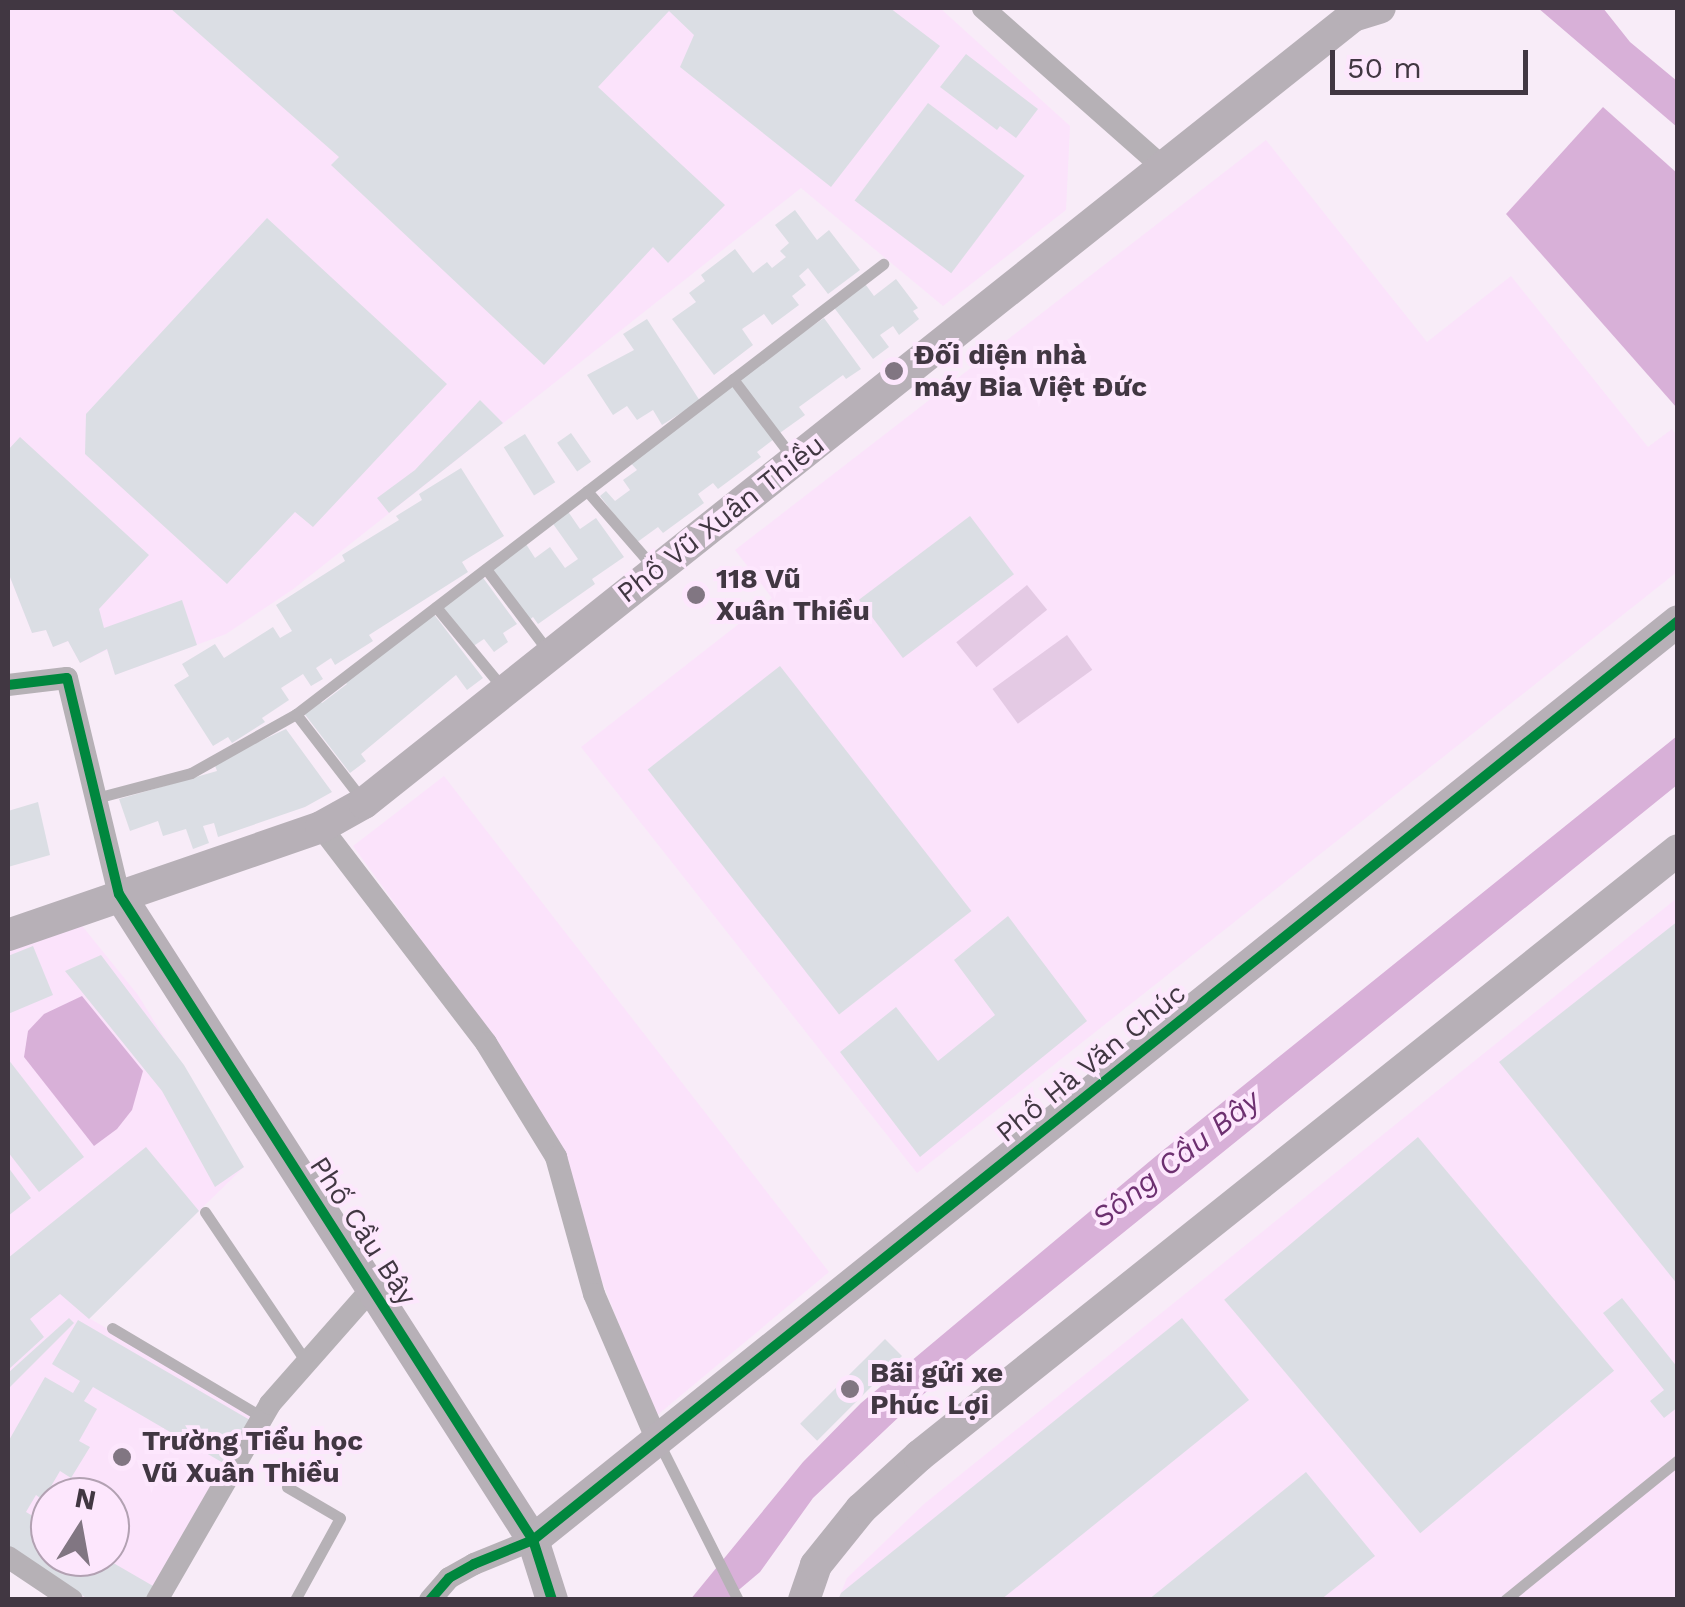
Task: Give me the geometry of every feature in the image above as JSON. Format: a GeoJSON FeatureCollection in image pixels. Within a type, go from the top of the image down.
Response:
{"type":"FeatureCollection","features":[{"type":"Feature","properties":{"kind":"street"},"geometry":{"type":"LineString","coordinates":[[984,8],[1163,168]]}},
{"type":"Feature","properties":{"kind":"street","name":"Phố Vũ Xuân Thiều"},"geometry":{"type":"LineString","coordinates":[[8,934],[321,827],[364,803],[1353,16],[1380,8]]}},
{"type":"Feature","properties":{"kind":"street","name":"Phố Hà Văn Chúc"},"geometry":{"type":"LineString","coordinates":[[533,1540],[1678,621]]}},
{"type":"Feature","properties":{"kind":"street"},"geometry":{"type":"LineString","coordinates":[[8,686],[67,678],[119,894]]}},
{"type":"Feature","properties":{"kind":"street"},"geometry":{"type":"LineString","coordinates":[[321,827],[486,1043],[556,1157],[594,1294],[658,1440]]}},
{"type":"Feature","properties":{"kind":"street"},"geometry":{"type":"LineString","coordinates":[[804,1600],[816,1565],[861,1509],[920,1456],[1678,850]]}},
{"type":"Feature","properties":{"kind":"street","name":"Phố Cầu Bây"},"geometry":{"type":"LineString","coordinates":[[119,894],[533,1540],[552,1600]]}},
{"type":"Feature","properties":{"kind":"street"},"geometry":{"type":"LineString","coordinates":[[157,1600],[262,1417],[305,1360],[373,1287]]}},
{"type":"Feature","properties":{"kind":"street"},"geometry":{"type":"LineString","coordinates":[[430,1600],[449,1578],[533,1540]]}},
{"type":"Feature","properties":{"kind":"street"},"geometry":{"type":"LineString","coordinates":[[10,1563],[72,1600]]}},
{"type":"Feature","properties":{"kind":"lane"},"geometry":{"type":"LineString","coordinates":[[96,798],[192,773],[296,714],[882,264]]}},
{"type":"Feature","properties":{"kind":"lane"},"geometry":{"type":"LineString","coordinates":[[733,379],[794,460]]}},
{"type":"Feature","properties":{"kind":"lane"},"geometry":{"type":"LineString","coordinates":[[588,491],[656,570]]}},
{"type":"Feature","properties":{"kind":"lane"},"geometry":{"type":"LineString","coordinates":[[486,569],[551,654]]}},
{"type":"Feature","properties":{"kind":"lane"},"geometry":{"type":"LineString","coordinates":[[436,607],[505,690]]}},
{"type":"Feature","properties":{"kind":"lane"},"geometry":{"type":"LineString","coordinates":[[296,714],[364,803]]}},
{"type":"Feature","properties":{"kind":"lane"},"geometry":{"type":"LineString","coordinates":[[204,1212],[305,1360]]}},
{"type":"Feature","properties":{"kind":"lane"},"geometry":{"type":"LineString","coordinates":[[112,1328],[262,1417]]}},
{"type":"Feature","properties":{"kind":"lane"},"geometry":{"type":"LineString","coordinates":[[658,1440],[738,1600]]}},
{"type":"Feature","properties":{"kind":"lane"},"geometry":{"type":"LineString","coordinates":[[1505,1600],[1678,1460]]}},
{"type":"Feature","properties":{"kind":"lane"},"geometry":{"type":"LineString","coordinates":[[287,1487],[340,1518],[295,1600]]}},
{"type":"Feature","properties":{"kind":"shaded area"},"geometry":{"type":"Polygon","coordinates":[[[8,8],[940,8],[1070,126],[1066,210],[943,306],[801,188],[292,590],[226,634],[115,675],[107,650],[80,663],[68,641],[53,647],[46,630],[32,633],[8,572],[8,8]]]}},
{"type":"Feature","properties":{"kind":"shaded area"},"geometry":{"type":"Polygon","coordinates":[[[1266,140],[1427,342],[1511,276],[1648,447],[1672,429],[1677,436],[1677,572],[917,1173],[581,747],[772,598],[735,550],[1266,140]]]}},
{"type":"Feature","properties":{"kind":"shaded area"},"geometry":{"type":"Polygon","coordinates":[[[1027,585],[1047,610],[976,667],[956,642],[1027,585]]]}},
{"type":"Feature","properties":{"kind":"shaded area"},"geometry":{"type":"Polygon","coordinates":[[[1067,635],[1092,670],[1018,724],[993,689],[1067,635]]]}},
{"type":"Feature","properties":{"kind":"shaded area"},"geometry":{"type":"Polygon","coordinates":[[[444,776],[829,1272],[655,1417],[576,1214],[492,1037],[353,846],[444,776]]]}},
{"type":"Feature","properties":{"kind":"shaded area"},"geometry":{"type":"Polygon","coordinates":[[[1677,898],[1677,1599],[838,1600],[847,1578],[924,1504],[1677,898]]]}},
{"type":"Feature","properties":{"kind":"shaded area"},"geometry":{"type":"Polygon","coordinates":[[[79,922],[138,995],[244,1167],[89,1318],[259,1418],[156,1599],[82,1599],[46,1577],[130,1577],[130,1477],[30,1477],[30,1567],[8,1554],[8,949],[79,922]]]}},
{"type":"Feature","properties":{"kind":"water"},"geometry":{"type":"Polygon","coordinates":[[[1538,8],[1603,8],[1630,42],[1677,81],[1677,127],[1538,8]]]}},
{"type":"Feature","properties":{"kind":"water"},"geometry":{"type":"Polygon","coordinates":[[[1603,107],[1677,173],[1677,408],[1506,214],[1603,107]]]}},
{"type":"Feature","properties":{"kind":"water","name":"Sông Cầu Bây"},"geometry":{"type":"Polygon","coordinates":[[[1677,736],[1677,785],[920,1397],[813,1498],[760,1572],[728,1599],[690,1600],[803,1462],[861,1403],[1156,1156],[1677,736]]]}},
{"type":"Feature","properties":{"kind":"water"},"geometry":{"type":"Polygon","coordinates":[[[82,996],[143,1071],[132,1110],[117,1129],[94,1146],[24,1057],[28,1031],[44,1014],[82,996]]]}},
{"type":"Feature","properties":{"kind":"building"},"geometry":{"type":"Polygon","coordinates":[[[170,8],[890,8],[940,46],[831,187],[680,67],[694,35],[669,11],[598,87],[725,205],[668,263],[653,247],[544,365],[331,165],[339,157],[170,8]]]}},
{"type":"Feature","properties":{"kind":"building"},"geometry":{"type":"Polygon","coordinates":[[[966,54],[1038,109],[1016,138],[1000,126],[997,130],[940,87],[966,54]]]}},
{"type":"Feature","properties":{"kind":"building"},"geometry":{"type":"Polygon","coordinates":[[[928,103],[1025,176],[951,273],[855,200],[928,103]]]}},
{"type":"Feature","properties":{"kind":"building"},"geometry":{"type":"Polygon","coordinates":[[[795,210],[817,240],[829,230],[860,270],[828,294],[808,268],[799,276],[806,285],[792,296],[799,305],[772,325],[764,314],[742,329],[753,345],[714,375],[672,319],[696,302],[689,293],[705,281],[701,275],[735,249],[753,273],[767,262],[772,268],[786,257],[780,251],[789,243],[775,225],[795,210]]]}},
{"type":"Feature","properties":{"kind":"building"},"geometry":{"type":"Polygon","coordinates":[[[267,218],[447,384],[313,527],[295,512],[227,584],[85,454],[86,414],[267,218]]]}},
{"type":"Feature","properties":{"kind":"building"},"geometry":{"type":"Polygon","coordinates":[[[896,279],[918,308],[913,311],[919,319],[899,335],[893,326],[880,335],[889,347],[873,359],[832,305],[863,281],[874,296],[896,279]]]}},
{"type":"Feature","properties":{"kind":"building"},"geometry":{"type":"Polygon","coordinates":[[[824,318],[861,369],[846,379],[843,375],[799,407],[805,415],[777,435],[735,379],[824,318]]]}},
{"type":"Feature","properties":{"kind":"building"},"geometry":{"type":"Polygon","coordinates":[[[647,319],[700,401],[662,425],[653,410],[637,420],[627,406],[613,415],[587,375],[634,350],[623,334],[647,319]]]}},
{"type":"Feature","properties":{"kind":"building"},"geometry":{"type":"Polygon","coordinates":[[[732,383],[774,439],[757,452],[761,457],[718,489],[713,483],[698,494],[704,503],[663,533],[658,527],[636,543],[600,496],[606,491],[615,501],[630,490],[623,480],[637,470],[628,460],[732,383]]]}},
{"type":"Feature","properties":{"kind":"building"},"geometry":{"type":"Polygon","coordinates":[[[480,400],[503,423],[389,513],[377,498],[415,470],[480,400]]]}},
{"type":"Feature","properties":{"kind":"building"},"geometry":{"type":"Polygon","coordinates":[[[571,433],[591,462],[577,471],[557,443],[571,433]]]}},
{"type":"Feature","properties":{"kind":"building"},"geometry":{"type":"Polygon","coordinates":[[[525,434],[555,482],[534,496],[504,447],[525,434]]]}},
{"type":"Feature","properties":{"kind":"building"},"geometry":{"type":"Polygon","coordinates":[[[20,437],[149,555],[99,609],[104,628],[182,600],[197,645],[115,675],[107,649],[80,663],[68,641],[53,647],[46,630],[32,633],[8,572],[8,450],[20,437]]]}},
{"type":"Feature","properties":{"kind":"building"},"geometry":{"type":"Polygon","coordinates":[[[461,468],[504,536],[462,562],[468,572],[369,635],[373,641],[335,665],[331,658],[316,668],[323,679],[311,686],[303,674],[281,688],[289,700],[262,718],[265,722],[232,743],[228,737],[213,746],[174,685],[189,676],[182,664],[215,644],[224,658],[273,627],[280,638],[292,631],[276,605],[345,561],[342,555],[399,520],[396,516],[422,500],[419,494],[461,468]]]}},
{"type":"Feature","properties":{"kind":"building"},"geometry":{"type":"Polygon","coordinates":[[[567,510],[580,529],[596,518],[624,557],[592,579],[595,584],[538,624],[533,617],[528,621],[491,569],[526,544],[535,558],[550,547],[565,568],[578,559],[551,521],[567,510]]]}},
{"type":"Feature","properties":{"kind":"building"},"geometry":{"type":"Polygon","coordinates":[[[970,516],[1014,574],[903,658],[859,600],[970,516]]]}},
{"type":"Feature","properties":{"kind":"building"},"geometry":{"type":"Polygon","coordinates":[[[481,575],[517,624],[503,633],[508,642],[494,652],[484,639],[472,647],[442,606],[481,575]]]}},
{"type":"Feature","properties":{"kind":"building"},"geometry":{"type":"Polygon","coordinates":[[[433,613],[483,678],[467,690],[456,675],[361,754],[366,761],[350,773],[303,712],[347,684],[344,681],[433,613]]]}},
{"type":"Feature","properties":{"kind":"building"},"geometry":{"type":"Polygon","coordinates":[[[780,666],[971,911],[839,1015],[648,769],[780,666]]]}},
{"type":"Feature","properties":{"kind":"building"},"geometry":{"type":"Polygon","coordinates":[[[286,729],[332,792],[305,807],[218,837],[214,823],[203,826],[209,843],[193,849],[186,829],[163,836],[158,821],[130,831],[119,799],[217,771],[214,763],[286,729]]]}},
{"type":"Feature","properties":{"kind":"building"},"geometry":{"type":"Polygon","coordinates":[[[38,802],[50,855],[8,867],[8,811],[38,802]]]}},
{"type":"Feature","properties":{"kind":"building"},"geometry":{"type":"Polygon","coordinates":[[[1008,916],[1087,1021],[920,1157],[840,1052],[896,1007],[938,1061],[995,1015],[954,960],[1008,916]]]}},
{"type":"Feature","properties":{"kind":"building"},"geometry":{"type":"Polygon","coordinates":[[[1678,921],[1678,1285],[1499,1062],[1678,921]]]}},
{"type":"Feature","properties":{"kind":"building"},"geometry":{"type":"Polygon","coordinates":[[[33,946],[53,995],[8,1014],[8,956],[33,946]]]}},
{"type":"Feature","properties":{"kind":"building"},"geometry":{"type":"Polygon","coordinates":[[[101,955],[184,1065],[244,1167],[215,1187],[162,1091],[65,971],[101,955]]]}},
{"type":"Feature","properties":{"kind":"building"},"geometry":{"type":"Polygon","coordinates":[[[8,1059],[84,1157],[39,1192],[8,1152],[8,1059]]]}},
{"type":"Feature","properties":{"kind":"building"},"geometry":{"type":"Polygon","coordinates":[[[1418,1137],[1614,1371],[1420,1533],[1224,1300],[1418,1137]]]}},
{"type":"Feature","properties":{"kind":"building"},"geometry":{"type":"Polygon","coordinates":[[[146,1147],[199,1211],[89,1319],[60,1294],[30,1319],[44,1337],[8,1370],[8,1258],[146,1147]]]}},
{"type":"Feature","properties":{"kind":"building"},"geometry":{"type":"Polygon","coordinates":[[[8,1167],[31,1198],[8,1216],[8,1167]]]}},
{"type":"Feature","properties":{"kind":"building"},"geometry":{"type":"Polygon","coordinates":[[[1622,1298],[1678,1368],[1678,1407],[1664,1418],[1650,1401],[1664,1390],[1603,1313],[1622,1298]]]}},
{"type":"Feature","properties":{"kind":"building"},"geometry":{"type":"Polygon","coordinates":[[[69,1318],[74,1323],[8,1389],[8,1373],[69,1318]]]}},
{"type":"Feature","properties":{"kind":"building"},"geometry":{"type":"Polygon","coordinates":[[[1182,1318],[1249,1400],[1001,1600],[838,1600],[841,1593],[1182,1318]]]}},
{"type":"Feature","properties":{"kind":"building"},"geometry":{"type":"Polygon","coordinates":[[[78,1320],[255,1423],[230,1467],[93,1387],[84,1401],[97,1409],[79,1441],[90,1447],[72,1477],[60,1471],[56,1477],[30,1477],[30,1505],[26,1512],[30,1514],[30,1565],[8,1552],[8,1442],[45,1377],[73,1393],[80,1381],[52,1364],[78,1320]]]}},
{"type":"Feature","properties":{"kind":"building","name":"Bãi gửi xe Phúc Lợi"},"geometry":{"type":"Polygon","coordinates":[[[885,1339],[902,1356],[817,1441],[800,1424],[885,1339]]]}},
{"type":"Feature","properties":{"kind":"building"},"geometry":{"type":"Polygon","coordinates":[[[1306,1472],[1375,1556],[1320,1600],[1148,1600],[1306,1472]]]}},
{"type":"Feature","properties":{"kind":"building"},"geometry":{"type":"Polygon","coordinates":[[[130,1573],[160,1590],[154,1600],[90,1600],[51,1577],[130,1577],[130,1573]]]}},
{"type":"Feature","properties":{"kind":"cycle path"},"geometry":{"type":"LineString","coordinates":[[430,1600],[449,1578],[533,1540],[1678,621]]}},
{"type":"Feature","properties":{"kind":"cycle path"},"geometry":{"type":"LineString","coordinates":[[8,685],[67,678],[119,894],[533,1540],[552,1600]]}},
{"type":"Feature","properties":{"kind":"place","name":"Đối diện nhà máy Bia Việt Đức"},"geometry":{"type":"Point","coordinates":[894,371]}},
{"type":"Feature","properties":{"kind":"place","name":"118 Vũ Xuân Thiều"},"geometry":{"type":"Point","coordinates":[696,595]}},
{"type":"Feature","properties":{"kind":"place","name":"Bãi gửi xe Phúc Lợi"},"geometry":{"type":"Point","coordinates":[850,1389]}},
{"type":"Feature","properties":{"kind":"place","name":"Trường Tiểu học Vũ Xuân Thiều"},"geometry":{"type":"Point","coordinates":[122,1457]}}]}
